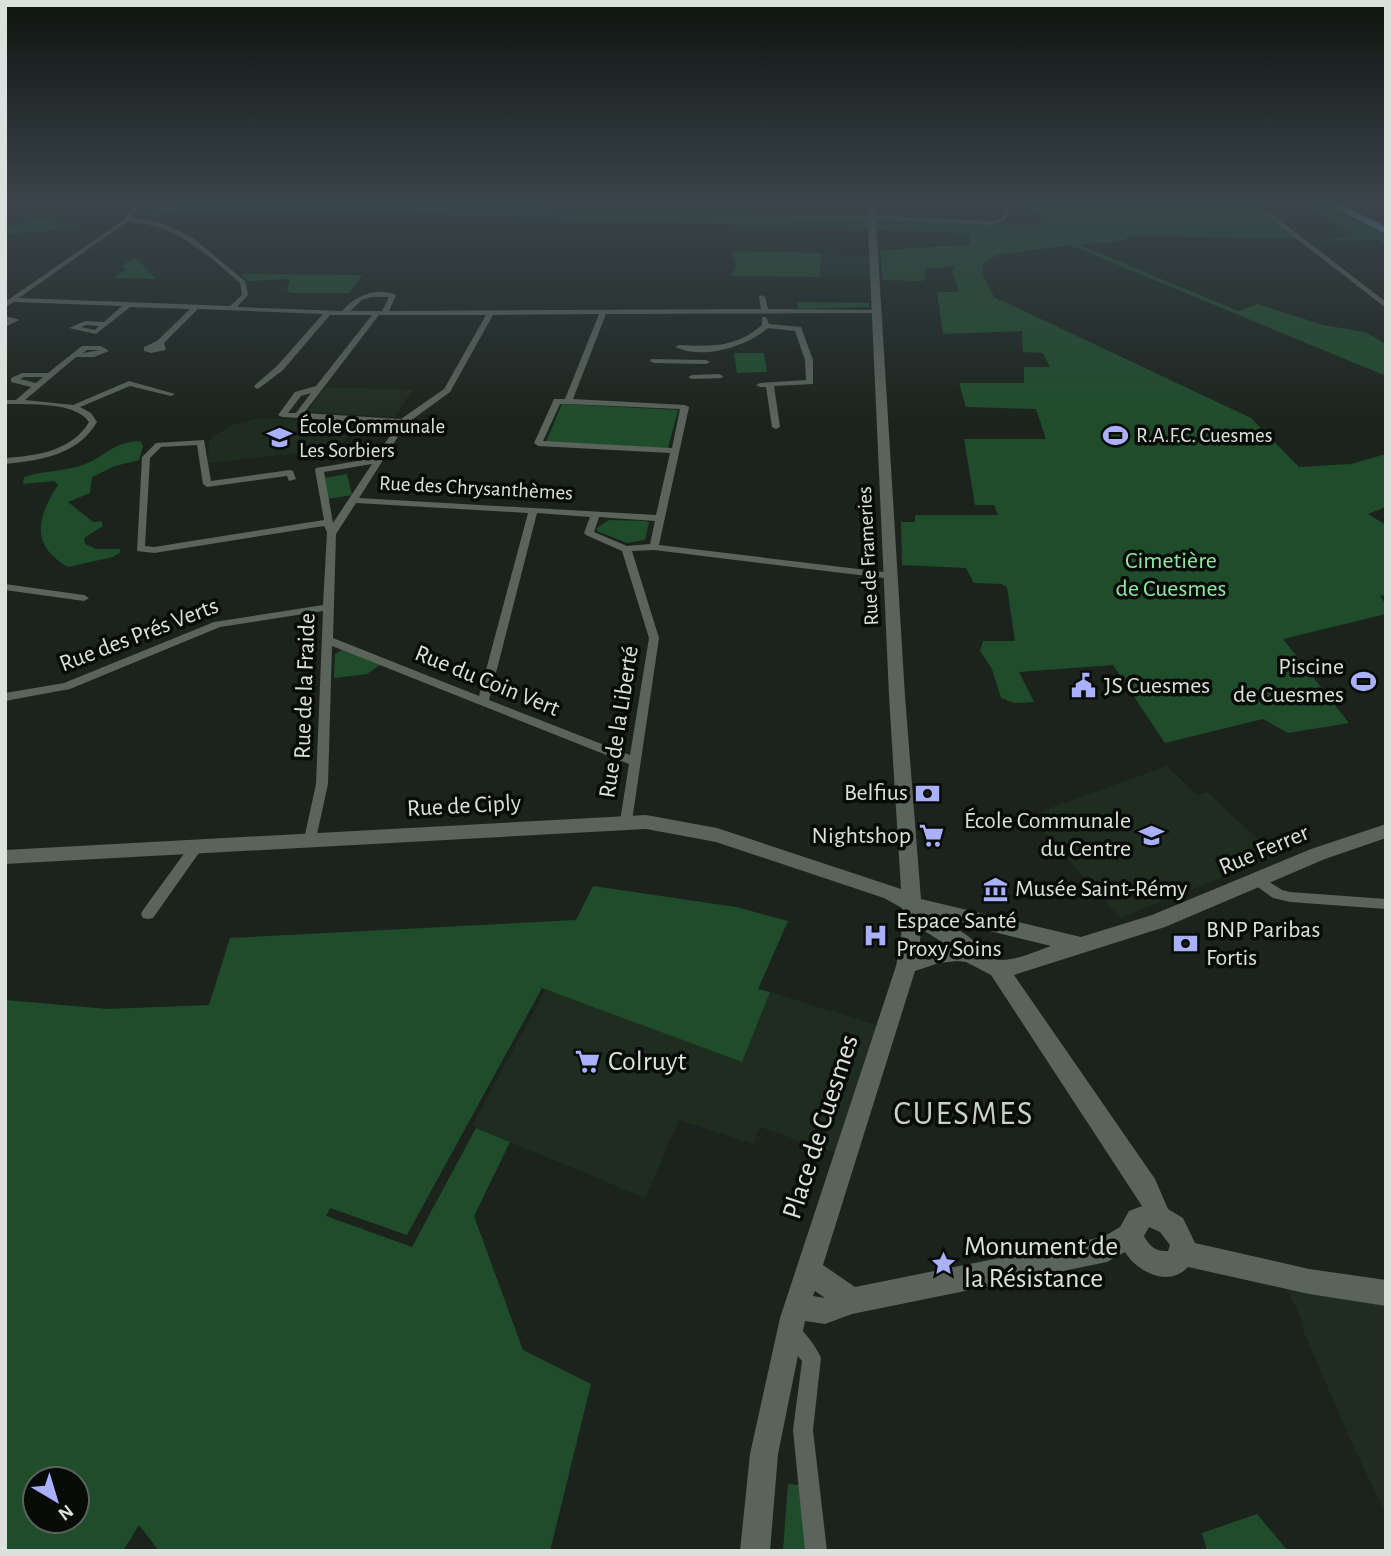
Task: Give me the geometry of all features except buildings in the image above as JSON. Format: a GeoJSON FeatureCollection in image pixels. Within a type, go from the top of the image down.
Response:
{"type":"FeatureCollection","features":[{"type":"Feature","properties":{"kind":"street"},"geometry":{"type":"LineString","coordinates":[[9,303],[45,278]]}},
{"type":"Feature","properties":{"kind":"street"},"geometry":{"type":"LineString","coordinates":[[232,309],[245,295],[243,282],[238,278]]}},
{"type":"Feature","properties":{"kind":"street","name":"Rue de Frameries"},"geometry":{"type":"LineString","coordinates":[[875,278],[912,911]]}},
{"type":"Feature","properties":{"kind":"street"},"geometry":{"type":"LineString","coordinates":[[1350,278],[1385,305]]}},
{"type":"Feature","properties":{"kind":"street"},"geometry":{"type":"LineString","coordinates":[[298,415],[393,295],[377,293],[356,298],[344,313]]}},
{"type":"Feature","properties":{"kind":"street"},"geometry":{"type":"LineString","coordinates":[[762,297],[766,326]]}},
{"type":"Feature","properties":{"kind":"street"},"geometry":{"type":"LineString","coordinates":[[668,302],[670,312]]}},
{"type":"Feature","properties":{"kind":"street"},"geometry":{"type":"LineString","coordinates":[[9,303],[128,304],[328,313],[877,311]]}},
{"type":"Feature","properties":{"kind":"street"},"geometry":{"type":"LineString","coordinates":[[106,324],[128,304]]}},
{"type":"Feature","properties":{"kind":"street"},"geometry":{"type":"LineString","coordinates":[[160,343],[197,307]]}},
{"type":"Feature","properties":{"kind":"street"},"geometry":{"type":"LineString","coordinates":[[568,401],[603,312]]}},
{"type":"Feature","properties":{"kind":"street"},"geometry":{"type":"LineString","coordinates":[[258,387],[280,368],[328,313]]}},
{"type":"Feature","properties":{"kind":"street"},"geometry":{"type":"LineString","coordinates":[[331,534],[403,422],[443,394],[490,314]]}},
{"type":"Feature","properties":{"kind":"street"},"geometry":{"type":"LineString","coordinates":[[5,318],[15,320],[5,325]]}},
{"type":"Feature","properties":{"kind":"street"},"geometry":{"type":"LineString","coordinates":[[678,347],[706,349],[749,341],[766,326],[798,329],[809,360],[808,384],[765,385],[776,427]]}},
{"type":"Feature","properties":{"kind":"street"},"geometry":{"type":"LineString","coordinates":[[706,349],[707,376]]}},
{"type":"Feature","properties":{"kind":"street"},"geometry":{"type":"LineString","coordinates":[[18,402],[74,355]]}},
{"type":"Feature","properties":{"kind":"street"},"geometry":{"type":"LineString","coordinates":[[654,361],[706,362]]}},
{"type":"Feature","properties":{"kind":"street"},"geometry":{"type":"LineString","coordinates":[[37,386],[14,380],[22,375],[50,375]]}},
{"type":"Feature","properties":{"kind":"street"},"geometry":{"type":"LineString","coordinates":[[692,377],[719,376]]}},
{"type":"Feature","properties":{"kind":"street"},"geometry":{"type":"LineString","coordinates":[[76,407],[129,383],[171,394]]}},
{"type":"Feature","properties":{"kind":"street"},"geometry":{"type":"LineString","coordinates":[[319,388],[298,394],[282,415],[403,422]]}},
{"type":"Feature","properties":{"kind":"street"},"geometry":{"type":"LineString","coordinates":[[654,547],[685,407],[557,401],[538,443],[674,450]]}},
{"type":"Feature","properties":{"kind":"street"},"geometry":{"type":"LineString","coordinates":[[5,402],[76,407],[91,415],[93,422],[85,436],[41,456],[5,461]]}},
{"type":"Feature","properties":{"kind":"street"},"geometry":{"type":"LineString","coordinates":[[292,479],[290,473],[207,484],[201,442],[159,445],[146,457],[140,549],[154,550],[329,522]]}},
{"type":"Feature","properties":{"kind":"street","name":"Rue de la Fraide"},"geometry":{"type":"LineString","coordinates":[[310,839],[322,784],[331,534],[319,470],[380,460]]}},
{"type":"Feature","properties":{"kind":"street","name":"Rue des Chrysanthèmes"},"geometry":{"type":"LineString","coordinates":[[355,500],[660,518]]}},
{"type":"Feature","properties":{"kind":"street"},"geometry":{"type":"LineString","coordinates":[[482,701],[533,511]]}},
{"type":"Feature","properties":{"kind":"street","name":"Rue des Chrysanthèmes"},"geometry":{"type":"LineString","coordinates":[[596,514],[589,533],[626,549],[654,547],[892,576]]}},
{"type":"Feature","properties":{"kind":"street","name":"Rue de la Liberté"},"geometry":{"type":"LineString","coordinates":[[626,549],[654,638],[633,761],[626,821]]}},
{"type":"Feature","properties":{"kind":"street"},"geometry":{"type":"LineString","coordinates":[[5,587],[84,598]]}},
{"type":"Feature","properties":{"kind":"street","name":"Rue des Prés Verts"},"geometry":{"type":"LineString","coordinates":[[5,697],[66,686],[218,624],[329,607]]}},
{"type":"Feature","properties":{"kind":"street","name":"Rue du Coin Vert"},"geometry":{"type":"LineString","coordinates":[[327,640],[633,761]]}},
{"type":"Feature","properties":{"kind":"street","name":"Rue de Ciply"},"geometry":{"type":"LineString","coordinates":[[5,857],[626,821],[717,835],[891,893],[912,911]]}},
{"type":"Feature","properties":{"kind":"street","name":"Rue Ferrer"},"geometry":{"type":"LineString","coordinates":[[1007,967],[1158,921],[1260,881],[1318,854],[1386,831]]}},
{"type":"Feature","properties":{"kind":"street"},"geometry":{"type":"LineString","coordinates":[[148,914],[196,847]]}},
{"type":"Feature","properties":{"kind":"street"},"geometry":{"type":"LineString","coordinates":[[1260,881],[1278,894],[1290,897],[1386,904]]}},
{"type":"Feature","properties":{"kind":"street"},"geometry":{"type":"LineString","coordinates":[[912,911],[982,922],[1083,946]]}},
{"type":"Feature","properties":{"kind":"street"},"geometry":{"type":"LineString","coordinates":[[912,911],[987,967],[1007,967],[1023,950],[1009,928]]}},
{"type":"Feature","properties":{"kind":"street","name":"Place de Cuesmes"},"geometry":{"type":"LineString","coordinates":[[755,1551],[764,1454],[793,1319],[906,966],[912,911]]}},
{"type":"Feature","properties":{"kind":"street"},"geometry":{"type":"LineString","coordinates":[[971,953],[972,934],[982,922]]}},
{"type":"Feature","properties":{"kind":"street"},"geometry":{"type":"LineString","coordinates":[[906,966],[940,954],[971,953]]}},
{"type":"Feature","properties":{"kind":"street"},"geometry":{"type":"LineString","coordinates":[[1007,967],[1146,1187],[1159,1217],[1178,1232],[1183,1253]]}},
{"type":"Feature","properties":{"kind":"street"},"geometry":{"type":"LineString","coordinates":[[1159,1217],[1143,1216],[1136,1221],[1136,1245],[1150,1261],[1168,1265],[1183,1253]]}},
{"type":"Feature","properties":{"kind":"street"},"geometry":{"type":"LineString","coordinates":[[816,1551],[803,1430],[812,1358],[793,1319],[852,1301],[1136,1245]]}},
{"type":"Feature","properties":{"kind":"street"},"geometry":{"type":"LineString","coordinates":[[1183,1253],[1274,1275],[1346,1289],[1386,1293]]}},
{"type":"Feature","properties":{"kind":"street"},"geometry":{"type":"LineString","coordinates":[[807,1270],[852,1301]]}},
{"type":"Feature","properties":{"kind":"shaded area","name":"École Communale Les Sorbiers"},"geometry":{"type":"Polygon","coordinates":[[[325,387],[413,390],[394,417],[307,412],[325,387]]]}},
{"type":"Feature","properties":{"kind":"shaded area","name":"École Communale Les Sorbiers"},"geometry":{"type":"Polygon","coordinates":[[[262,418],[359,422],[343,443],[301,453],[208,463],[209,441],[213,436],[235,424],[262,418]]]}},
{"type":"Feature","properties":{"kind":"shaded area","name":"École Communale du Centre"},"geometry":{"type":"Polygon","coordinates":[[[1167,766],[1197,795],[1207,792],[1276,856],[1120,918],[1036,822],[1045,810],[1167,766]]]}},
{"type":"Feature","properties":{"kind":"shaded area"},"geometry":{"type":"Polygon","coordinates":[[[546,989],[742,1062],[770,992],[886,1028],[845,1156],[760,1127],[754,1144],[679,1120],[645,1198],[472,1126],[546,989]]]}},
{"type":"Feature","properties":{"kind":"shaded area"},"geometry":{"type":"Polygon","coordinates":[[[1280,1276],[1386,1293],[1386,1514],[1350,1439],[1300,1323],[1303,1322],[1280,1276]]]}},
{"type":"Feature","properties":{"kind":"green space"},"geometry":{"type":"Polygon","coordinates":[[[114,278],[155,278],[156,279],[114,278]]]}},
{"type":"Feature","properties":{"kind":"green space"},"geometry":{"type":"Polygon","coordinates":[[[245,278],[360,278],[349,293],[291,293],[287,291],[290,279],[249,281],[245,278]]]}},
{"type":"Feature","properties":{"kind":"green space"},"geometry":{"type":"Polygon","coordinates":[[[883,278],[925,278],[921,281],[883,280],[883,278]]]}},
{"type":"Feature","properties":{"kind":"green space","name":"Cimetière de Cuesmes"},"geometry":{"type":"Polygon","coordinates":[[[954,278],[984,278],[994,297],[1251,418],[1299,467],[1351,464],[1386,454],[1386,507],[1368,514],[1386,525],[1386,595],[1380,596],[1386,605],[1386,614],[1283,639],[1349,723],[1288,733],[1263,719],[1165,743],[1113,665],[1019,672],[1034,702],[1014,703],[1001,698],[992,669],[980,651],[983,641],[1015,641],[1007,587],[1001,584],[974,583],[966,568],[902,565],[901,522],[915,522],[915,515],[998,515],[994,505],[975,505],[964,439],[1046,439],[1036,409],[966,407],[959,383],[1024,383],[1024,367],[1050,367],[1043,353],[1023,352],[1022,331],[943,334],[937,292],[959,292],[954,278]]]}},
{"type":"Feature","properties":{"kind":"green space"},"geometry":{"type":"Polygon","coordinates":[[[1149,278],[1158,278],[1238,311],[1258,304],[1323,325],[1365,332],[1386,344],[1386,376],[1149,278]]]}},
{"type":"Feature","properties":{"kind":"green space"},"geometry":{"type":"Polygon","coordinates":[[[797,302],[869,303],[869,307],[798,309],[797,302]]]}},
{"type":"Feature","properties":{"kind":"green space"},"geometry":{"type":"Polygon","coordinates":[[[734,353],[764,353],[767,372],[737,373],[734,353]]]}},
{"type":"Feature","properties":{"kind":"green space"},"geometry":{"type":"Polygon","coordinates":[[[562,404],[678,410],[668,448],[546,442],[562,404]]]}},
{"type":"Feature","properties":{"kind":"green space"},"geometry":{"type":"Polygon","coordinates":[[[140,441],[143,446],[139,460],[115,466],[92,477],[90,493],[68,502],[93,522],[101,521],[103,526],[84,538],[85,544],[96,549],[119,549],[121,552],[113,557],[68,567],[47,549],[42,540],[42,519],[58,485],[54,481],[23,484],[24,477],[82,465],[118,446],[140,441]]]}},
{"type":"Feature","properties":{"kind":"green space"},"geometry":{"type":"Polygon","coordinates":[[[347,474],[352,495],[328,499],[324,478],[347,474]]]}},
{"type":"Feature","properties":{"kind":"green space"},"geometry":{"type":"Polygon","coordinates":[[[609,520],[646,521],[649,523],[645,540],[627,543],[597,531],[597,528],[609,520]]]}},
{"type":"Feature","properties":{"kind":"green space"},"geometry":{"type":"Polygon","coordinates":[[[342,650],[380,665],[367,674],[334,678],[335,654],[342,650]]]}},
{"type":"Feature","properties":{"kind":"green space"},"geometry":{"type":"Polygon","coordinates":[[[593,886],[736,907],[788,921],[758,989],[770,992],[742,1062],[542,988],[407,1235],[330,1208],[326,1216],[412,1247],[476,1128],[510,1142],[474,1216],[523,1350],[591,1384],[550,1551],[159,1551],[139,1525],[123,1551],[5,1551],[5,1000],[108,1009],[209,1005],[230,938],[576,920],[593,886]]]}},
{"type":"Feature","properties":{"kind":"green space"},"geometry":{"type":"Polygon","coordinates":[[[788,1484],[799,1485],[806,1551],[783,1551],[788,1484]]]}},
{"type":"Feature","properties":{"kind":"green space"},"geometry":{"type":"Polygon","coordinates":[[[1257,1514],[1288,1551],[1207,1551],[1202,1533],[1257,1514]]]}},
{"type":"Feature","properties":{"kind":"place","name":"R.A.F.C. Cuesmes"},"geometry":{"type":"Point","coordinates":[1116,435]}},
{"type":"Feature","properties":{"kind":"place","name":"École Communale Les Sorbiers"},"geometry":{"type":"Point","coordinates":[279,438]}},
{"type":"Feature","properties":{"kind":"place","name":"Piscine de Cuesmes"},"geometry":{"type":"Point","coordinates":[1364,681]}},
{"type":"Feature","properties":{"kind":"place","name":"JS Cuesmes"},"geometry":{"type":"Point","coordinates":[1084,686]}},
{"type":"Feature","properties":{"kind":"place","name":"Belfius"},"geometry":{"type":"Point","coordinates":[928,793]}},
{"type":"Feature","properties":{"kind":"place","name":"École Communale du Centre"},"geometry":{"type":"Point","coordinates":[1151,835]}},
{"type":"Feature","properties":{"kind":"place","name":"Nightshop"},"geometry":{"type":"Point","coordinates":[931,836]}},
{"type":"Feature","properties":{"kind":"place","name":"Musée Saint-Rémy"},"geometry":{"type":"Point","coordinates":[995,889]}},
{"type":"Feature","properties":{"kind":"place","name":"Espace Santé Proxy Soins"},"geometry":{"type":"Point","coordinates":[876,935]}},
{"type":"Feature","properties":{"kind":"place","name":"BNP Paribas Fortis"},"geometry":{"type":"Point","coordinates":[1186,944]}},
{"type":"Feature","properties":{"kind":"place","name":"Colruyt"},"geometry":{"type":"Point","coordinates":[588,1062]}},
{"type":"Feature","properties":{"kind":"place","name":"Monument de la Résistance"},"geometry":{"type":"Point","coordinates":[944,1263]}},
{"type":"Feature","properties":{"kind":"district","name":"CUESMES"},"geometry":{"type":"Point","coordinates":[964,1114]}}]}
